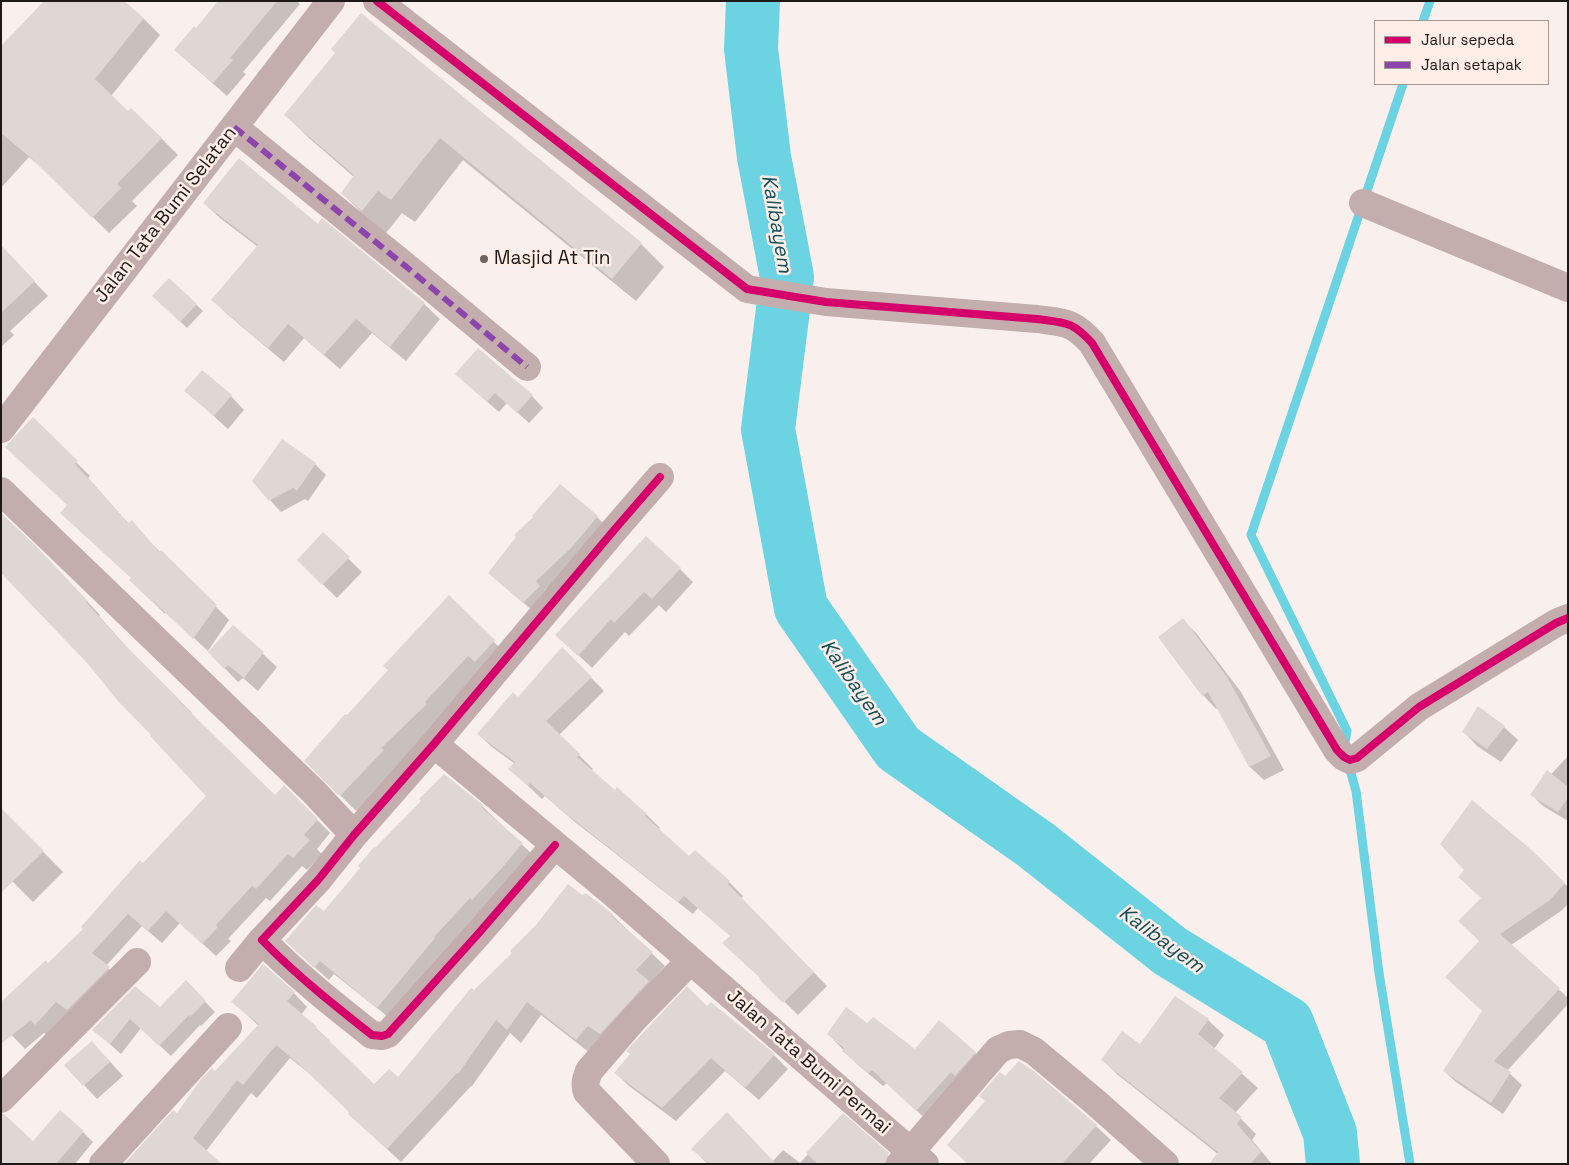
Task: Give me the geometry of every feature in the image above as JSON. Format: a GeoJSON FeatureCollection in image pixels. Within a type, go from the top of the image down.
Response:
{"type":"FeatureCollection","features":[{"type":"Feature","properties":{"kind":"street","name":"Jalan Tata Bumi Selatan"},"geometry":{"type":"LineString","coordinates":[[1,429],[331,1]]}},
{"type":"Feature","properties":{"kind":"street"},"geometry":{"type":"LineString","coordinates":[[377,1],[747,289],[826,302],[1037,319],[1066,323],[1079,328],[1092,343],[1336,750],[1347,759],[1357,758],[1419,707],[1568,618]]}},
{"type":"Feature","properties":{"kind":"street"},"geometry":{"type":"LineString","coordinates":[[234,127],[527,367]]}},
{"type":"Feature","properties":{"kind":"street"},"geometry":{"type":"LineString","coordinates":[[1363,203],[1568,288]]}},
{"type":"Feature","properties":{"kind":"street"},"geometry":{"type":"LineString","coordinates":[[239,968],[262,940],[318,880],[354,835],[434,744],[660,477]]}},
{"type":"Feature","properties":{"kind":"street"},"geometry":{"type":"LineString","coordinates":[[1,491],[314,792],[354,835]]}},
{"type":"Feature","properties":{"kind":"street","name":"Jalan Tata Bumi Permai"},"geometry":{"type":"LineString","coordinates":[[434,744],[729,992],[912,1160]]}},
{"type":"Feature","properties":{"kind":"street"},"geometry":{"type":"LineString","coordinates":[[262,940],[279,958],[318,992],[372,1035],[382,1036],[388,1034],[555,845]]}},
{"type":"Feature","properties":{"kind":"street"},"geometry":{"type":"LineString","coordinates":[[656,1164],[586,1092],[586,1078],[589,1071],[632,1021],[690,961]]}},
{"type":"Feature","properties":{"kind":"street"},"geometry":{"type":"LineString","coordinates":[[1,1099],[136,962]]}},
{"type":"Feature","properties":{"kind":"street"},"geometry":{"type":"LineString","coordinates":[[103,1164],[228,1027]]}},
{"type":"Feature","properties":{"kind":"street"},"geometry":{"type":"LineString","coordinates":[[912,1160],[998,1050],[1008,1044],[1020,1044],[1034,1051],[1165,1164]]}},
{"type":"Feature","properties":{"kind":"building"},"geometry":{"type":"Polygon","coordinates":[[[44,1],[124,1],[144,18],[95,79],[128,111],[131,108],[162,138],[117,184],[121,188],[92,218],[32,159],[1,133],[1,46],[44,1]]]}},
{"type":"Feature","properties":{"kind":"building"},"geometry":{"type":"Polygon","coordinates":[[[218,1],[277,1],[230,58],[233,60],[213,83],[174,50],[194,26],[196,28],[218,1]]]}},
{"type":"Feature","properties":{"kind":"building"},"geometry":{"type":"Polygon","coordinates":[[[361,13],[642,243],[612,279],[440,138],[391,200],[378,191],[362,211],[341,193],[354,175],[284,115],[335,53],[331,49],[361,13]]]}},
{"type":"Feature","properties":{"kind":"building"},"geometry":{"type":"Polygon","coordinates":[[[239,158],[318,224],[322,218],[425,303],[390,347],[356,319],[324,355],[288,324],[268,348],[211,300],[258,245],[203,203],[239,158]]]}},
{"type":"Feature","properties":{"kind":"building"},"geometry":{"type":"Polygon","coordinates":[[[1,245],[35,281],[1,313],[1,245]]]}},
{"type":"Feature","properties":{"kind":"building"},"geometry":{"type":"Polygon","coordinates":[[[169,278],[197,304],[180,322],[152,296],[169,278]]]}},
{"type":"Feature","properties":{"kind":"building"},"geometry":{"type":"Polygon","coordinates":[[[478,348],[533,395],[517,413],[495,393],[487,402],[455,374],[478,348]]]}},
{"type":"Feature","properties":{"kind":"building"},"geometry":{"type":"Polygon","coordinates":[[[202,370],[232,395],[214,416],[184,391],[202,370]]]}},
{"type":"Feature","properties":{"kind":"building"},"geometry":{"type":"Polygon","coordinates":[[[33,417],[78,461],[75,464],[128,523],[132,520],[159,552],[161,550],[217,605],[193,639],[129,580],[131,578],[60,513],[67,505],[5,447],[33,417]]]}},
{"type":"Feature","properties":{"kind":"building"},"geometry":{"type":"Polygon","coordinates":[[[282,439],[316,463],[297,491],[293,488],[269,501],[252,481],[282,439]]]}},
{"type":"Feature","properties":{"kind":"building"},"geometry":{"type":"Polygon","coordinates":[[[560,484],[598,516],[571,548],[536,581],[540,586],[523,603],[488,573],[516,537],[514,535],[533,517],[560,484]]]}},
{"type":"Feature","properties":{"kind":"building"},"geometry":{"type":"Polygon","coordinates":[[[1,513],[36,546],[88,601],[86,602],[118,638],[178,700],[275,795],[284,785],[318,819],[304,835],[310,840],[293,858],[288,854],[256,889],[252,886],[216,925],[218,927],[202,944],[166,911],[148,931],[128,914],[92,953],[110,967],[67,1010],[56,1002],[35,1025],[31,1020],[1,1044],[1,1002],[46,960],[48,963],[83,929],[81,927],[140,860],[143,863],[206,796],[118,701],[88,664],[1,573],[1,513]]]}},
{"type":"Feature","properties":{"kind":"building"},"geometry":{"type":"Polygon","coordinates":[[[323,532],[350,557],[322,585],[297,560],[323,532]]]}},
{"type":"Feature","properties":{"kind":"building"},"geometry":{"type":"Polygon","coordinates":[[[646,536],[681,568],[652,599],[644,592],[614,623],[611,619],[578,656],[555,635],[646,536]]]}},
{"type":"Feature","properties":{"kind":"building"},"geometry":{"type":"Polygon","coordinates":[[[449,595],[495,640],[475,662],[468,656],[425,702],[427,704],[381,748],[384,750],[341,795],[338,795],[304,761],[345,714],[347,715],[388,670],[383,666],[449,595]]]}},
{"type":"Feature","properties":{"kind":"building"},"geometry":{"type":"Polygon","coordinates":[[[1183,618],[1227,677],[1271,756],[1249,767],[1208,692],[1202,696],[1158,637],[1183,618]]]}},
{"type":"Feature","properties":{"kind":"building"},"geometry":{"type":"Polygon","coordinates":[[[233,625],[264,652],[244,678],[228,665],[224,669],[208,652],[233,625]]]}},
{"type":"Feature","properties":{"kind":"building"},"geometry":{"type":"Polygon","coordinates":[[[562,647],[592,677],[546,721],[580,754],[577,757],[615,790],[617,787],[647,814],[645,816],[689,856],[695,850],[730,881],[728,884],[814,972],[783,1003],[760,978],[722,943],[730,936],[684,896],[678,902],[530,783],[528,786],[508,769],[515,762],[477,734],[513,692],[518,697],[562,647]]]}},
{"type":"Feature","properties":{"kind":"building"},"geometry":{"type":"Polygon","coordinates":[[[1478,706],[1505,726],[1487,749],[1462,732],[1478,706]]]}},
{"type":"Feature","properties":{"kind":"building"},"geometry":{"type":"Polygon","coordinates":[[[1547,770],[1568,787],[1568,798],[1558,812],[1530,795],[1547,770]]]}},
{"type":"Feature","properties":{"kind":"building"},"geometry":{"type":"Polygon","coordinates":[[[444,774],[483,805],[481,807],[523,843],[472,900],[470,898],[434,937],[377,1008],[320,961],[314,968],[285,941],[316,905],[324,911],[360,868],[358,866],[374,847],[421,801],[419,799],[444,774]]]}},
{"type":"Feature","properties":{"kind":"building"},"geometry":{"type":"Polygon","coordinates":[[[1472,800],[1534,852],[1565,883],[1550,900],[1500,934],[1560,988],[1494,1061],[1511,1072],[1491,1103],[1443,1071],[1482,1011],[1445,977],[1479,941],[1458,921],[1481,898],[1458,877],[1464,870],[1440,844],[1472,800]]]}},
{"type":"Feature","properties":{"kind":"building"},"geometry":{"type":"Polygon","coordinates":[[[1,808],[44,851],[1,893],[1,808]]]}},
{"type":"Feature","properties":{"kind":"building"},"geometry":{"type":"Polygon","coordinates":[[[568,884],[582,895],[586,893],[613,914],[611,916],[653,952],[636,970],[649,981],[600,1034],[588,1026],[576,1040],[527,1002],[507,1030],[496,1020],[458,1074],[387,1149],[348,1114],[349,1112],[299,1064],[276,1045],[243,1085],[237,1080],[193,1138],[222,1164],[124,1164],[173,1110],[177,1113],[201,1079],[212,1068],[215,1071],[259,1024],[231,1002],[263,964],[295,992],[287,1001],[317,1027],[374,1084],[389,1069],[398,1077],[471,988],[474,990],[512,953],[510,951],[536,925],[568,884]]]}},
{"type":"Feature","properties":{"kind":"building"},"geometry":{"type":"Polygon","coordinates":[[[186,980],[206,1001],[190,1017],[189,1015],[159,1046],[130,1019],[110,1044],[92,1030],[135,986],[160,1007],[186,980]]]}},
{"type":"Feature","properties":{"kind":"building"},"geometry":{"type":"Polygon","coordinates":[[[687,986],[707,1006],[711,1002],[775,1054],[745,1088],[711,1058],[662,1108],[614,1073],[630,1054],[626,1051],[687,986]]]}},
{"type":"Feature","properties":{"kind":"building"},"geometry":{"type":"Polygon","coordinates":[[[1175,996],[1209,1019],[1198,1034],[1243,1072],[1219,1098],[1242,1117],[1237,1124],[1261,1152],[1250,1164],[1209,1164],[1218,1152],[1101,1060],[1122,1031],[1140,1044],[1175,996]]]}},
{"type":"Feature","properties":{"kind":"building"},"geometry":{"type":"Polygon","coordinates":[[[846,1007],[867,1023],[873,1017],[915,1049],[939,1020],[976,1052],[955,1076],[951,1072],[916,1111],[872,1070],[868,1073],[842,1051],[844,1048],[827,1034],[846,1007]]]}},
{"type":"Feature","properties":{"kind":"building"},"geometry":{"type":"Polygon","coordinates":[[[92,1041],[110,1062],[83,1086],[64,1065],[92,1041]]]}},
{"type":"Feature","properties":{"kind":"building"},"geometry":{"type":"Polygon","coordinates":[[[1019,1061],[1035,1072],[1097,1125],[1062,1164],[968,1164],[947,1145],[985,1101],[979,1096],[1000,1072],[1005,1076],[1019,1061]]]}},
{"type":"Feature","properties":{"kind":"building"},"geometry":{"type":"Polygon","coordinates":[[[60,1110],[84,1131],[56,1164],[1,1164],[1,1114],[4,1114],[33,1141],[60,1110]]]}},
{"type":"Feature","properties":{"kind":"building"},"geometry":{"type":"Polygon","coordinates":[[[727,1112],[776,1164],[710,1164],[691,1149],[727,1112]]]}},
{"type":"Feature","properties":{"kind":"building"},"geometry":{"type":"Polygon","coordinates":[[[843,1113],[889,1153],[885,1164],[818,1164],[806,1153],[843,1113]]]}},
{"type":"Feature","properties":{"kind":"waterway","name":"Kalibayem"},"geometry":{"type":"LineString","coordinates":[[753,1],[751,49],[764,157],[787,277],[768,429],[801,608],[898,748],[1036,845],[1170,951],[1287,1023],[1330,1133],[1333,1164]]}},
{"type":"Feature","properties":{"kind":"waterway"},"geometry":{"type":"LineString","coordinates":[[1423,20],[1430,1]]}},
{"type":"Feature","properties":{"kind":"waterway"},"geometry":{"type":"LineString","coordinates":[[1344,748],[1347,731],[1251,535],[1403,85]]}},
{"type":"Feature","properties":{"kind":"waterway"},"geometry":{"type":"LineString","coordinates":[[1348,763],[1356,791],[1379,973],[1410,1164]]}},
{"type":"Feature","properties":{"kind":"marked path"},"geometry":{"type":"LineString","coordinates":[[234,127],[527,367]]}},
{"type":"Feature","properties":{"kind":"cycle path"},"geometry":{"type":"LineString","coordinates":[[377,1],[747,289],[826,302],[1037,319],[1068,324],[1079,331],[1092,343],[1337,750],[1344,757],[1350,760],[1357,758],[1419,707],[1556,623],[1568,618]]}},
{"type":"Feature","properties":{"kind":"cycle path"},"geometry":{"type":"LineString","coordinates":[[555,845],[388,1034],[382,1036],[372,1035],[302,978],[262,940],[318,880],[354,835],[434,744],[660,477]]}},
{"type":"Feature","properties":{"kind":"place","name":"Masjid At Tin"},"geometry":{"type":"Point","coordinates":[484,259]}}]}
